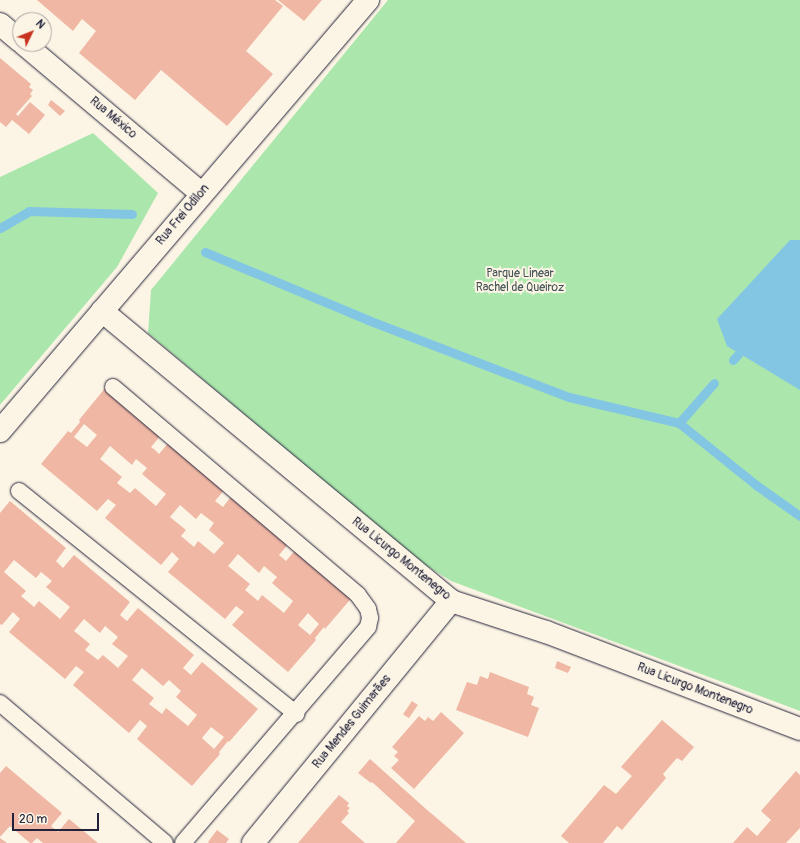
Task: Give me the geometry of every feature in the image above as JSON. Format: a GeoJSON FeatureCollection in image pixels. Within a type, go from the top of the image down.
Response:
{"type":"FeatureCollection","features":[{"type":"Feature","properties":{"kind":"street","name":"Rua Frei Odilon"},"geometry":{"type":"LineString","coordinates":[[0,431],[201,193],[368,0]]}},
{"type":"Feature","properties":{"kind":"street"},"geometry":{"type":"LineString","coordinates":[[0,24],[12,34]]}},
{"type":"Feature","properties":{"kind":"street","name":"Rua México"},"geometry":{"type":"LineString","coordinates":[[34,52],[201,193]]}},
{"type":"Feature","properties":{"kind":"street","name":"Rua Licurgo Montenegro"},"geometry":{"type":"LineString","coordinates":[[102,311],[451,601],[546,632],[800,729]]}},
{"type":"Feature","properties":{"kind":"street","name":"Rua Mendes Guimarães"},"geometry":{"type":"LineString","coordinates":[[253,843],[451,601]]}},
{"type":"Feature","properties":{"kind":"lane"},"geometry":{"type":"LineString","coordinates":[[113,387],[358,595],[368,608],[370,618],[368,626],[296,714],[183,843]]}},
{"type":"Feature","properties":{"kind":"lane"},"geometry":{"type":"LineString","coordinates":[[19,491],[296,714]]}},
{"type":"Feature","properties":{"kind":"lane"},"geometry":{"type":"LineString","coordinates":[[0,703],[165,843]]}},
{"type":"Feature","properties":{"kind":"green space","name":"Parque Linear Rachel de Queiroz"},"geometry":{"type":"Polygon","coordinates":[[[388,0],[800,0],[800,711],[451,581],[414,558],[148,333],[151,290],[388,0]]]}},
{"type":"Feature","properties":{"kind":"green space"},"geometry":{"type":"Polygon","coordinates":[[[93,133],[158,193],[117,267],[0,405],[0,177],[93,133]]]}},
{"type":"Feature","properties":{"kind":"water"},"geometry":{"type":"Polygon","coordinates":[[[790,240],[800,240],[800,390],[727,346],[717,319],[790,240]]]}},
{"type":"Feature","properties":{"kind":"building"},"geometry":{"type":"Polygon","coordinates":[[[37,0],[275,0],[283,6],[246,51],[273,74],[227,126],[161,70],[135,100],[79,53],[96,31],[82,19],[73,31],[37,0]]]}},
{"type":"Feature","properties":{"kind":"building"},"geometry":{"type":"Polygon","coordinates":[[[278,0],[322,0],[304,21],[278,0]]]}},
{"type":"Feature","properties":{"kind":"building"},"geometry":{"type":"Polygon","coordinates":[[[0,58],[31,84],[29,87],[33,90],[30,94],[32,96],[16,114],[18,116],[30,102],[45,115],[29,134],[12,120],[6,127],[0,122],[0,58]]]}},
{"type":"Feature","properties":{"kind":"building"},"geometry":{"type":"Polygon","coordinates":[[[51,100],[65,111],[60,116],[48,105],[51,100]]]}},
{"type":"Feature","properties":{"kind":"building"},"geometry":{"type":"Polygon","coordinates":[[[106,387],[162,434],[151,447],[159,454],[170,441],[226,488],[215,501],[223,507],[233,494],[290,542],[279,555],[286,561],[297,548],[354,595],[325,629],[324,627],[315,638],[316,640],[288,672],[232,625],[244,612],[236,606],[225,619],[168,572],[179,559],[172,552],[161,565],[105,518],[116,505],[108,499],[97,511],[41,464],[68,431],[71,433],[80,422],[79,420],[106,387]],[[84,424],[74,437],[87,447],[97,435],[84,424]],[[110,446],[100,459],[122,477],[117,483],[130,493],[135,488],[156,506],[166,494],[142,474],[147,468],[136,459],[132,465],[110,446]],[[180,505],[170,517],[186,530],[181,536],[194,547],[198,541],[214,554],[224,543],[209,530],[214,523],[201,513],[196,519],[180,505]],[[238,554],[228,566],[250,584],[245,590],[258,601],[262,595],[284,613],[293,601],[272,583],[277,577],[264,566],[259,573],[238,554]],[[308,613],[298,625],[310,635],[319,624],[308,613]]]}},
{"type":"Feature","properties":{"kind":"building"},"geometry":{"type":"Polygon","coordinates":[[[10,501],[66,548],[56,561],[63,568],[74,555],[130,602],[120,615],[127,621],[138,608],[194,655],[183,668],[191,675],[202,662],[258,709],[229,742],[228,741],[219,752],[220,754],[192,786],[137,739],[147,726],[140,720],[129,733],[73,685],[84,672],[76,666],[65,679],[9,632],[20,619],[13,612],[2,625],[0,624],[0,513],[10,501]],[[14,560],[4,572],[26,591],[21,596],[34,607],[39,601],[60,619],[70,607],[46,587],[52,581],[41,572],[36,578],[14,560]],[[84,619],[74,631],[90,644],[85,650],[98,660],[103,655],[118,668],[128,656],[112,644],[118,637],[105,626],[100,633],[84,619]],[[142,668],[132,680],[154,698],[149,704],[162,714],[166,708],[188,726],[197,715],[176,697],[181,691],[169,680],[163,686],[142,668]],[[211,727],[202,738],[214,749],[224,737],[211,727]]]}},
{"type":"Feature","properties":{"kind":"building"},"geometry":{"type":"Polygon","coordinates":[[[557,661],[571,667],[568,673],[555,668],[557,661]]]}},
{"type":"Feature","properties":{"kind":"building"},"geometry":{"type":"Polygon","coordinates":[[[490,672],[529,687],[527,694],[534,697],[531,705],[539,708],[528,737],[456,710],[467,682],[477,685],[480,676],[488,679],[490,672]]]}},
{"type":"Feature","properties":{"kind":"building"},"geometry":{"type":"Polygon","coordinates":[[[412,701],[418,705],[409,718],[403,714],[412,701]]]}},
{"type":"Feature","properties":{"kind":"building"},"geometry":{"type":"Polygon","coordinates":[[[441,712],[464,733],[414,789],[391,768],[399,760],[394,756],[398,752],[392,747],[419,716],[425,721],[428,717],[433,721],[441,712]]]}},
{"type":"Feature","properties":{"kind":"building"},"geometry":{"type":"Polygon","coordinates":[[[662,720],[694,747],[682,761],[677,758],[663,774],[666,778],[622,830],[617,826],[603,843],[569,843],[561,836],[604,785],[616,794],[632,776],[621,767],[662,720]]]}},
{"type":"Feature","properties":{"kind":"building"},"geometry":{"type":"Polygon","coordinates":[[[370,759],[466,843],[396,843],[415,821],[372,782],[371,783],[358,773],[370,759]]]}},
{"type":"Feature","properties":{"kind":"building"},"geometry":{"type":"Polygon","coordinates":[[[6,766],[62,813],[51,826],[58,832],[69,819],[98,843],[43,843],[37,838],[30,843],[10,826],[0,837],[0,773],[6,766]]]}},
{"type":"Feature","properties":{"kind":"building"},"geometry":{"type":"Polygon","coordinates":[[[796,771],[800,775],[800,828],[786,843],[733,843],[747,827],[757,836],[771,820],[761,811],[796,771]]]}},
{"type":"Feature","properties":{"kind":"building"},"geometry":{"type":"Polygon","coordinates":[[[339,795],[349,803],[347,806],[350,808],[347,811],[349,813],[341,822],[365,843],[298,843],[339,795]]]}},
{"type":"Feature","properties":{"kind":"building"},"geometry":{"type":"Polygon","coordinates":[[[217,830],[229,839],[226,843],[208,842],[217,830]]]}},
{"type":"Feature","properties":{"kind":"building"},"geometry":{"type":"Polygon","coordinates":[[[0,838],[7,843],[0,843],[0,838]]]}},
{"type":"Feature","properties":{"kind":"waterway"},"geometry":{"type":"LineString","coordinates":[[0,228],[29,211],[132,214]]}},
{"type":"Feature","properties":{"kind":"waterway"},"geometry":{"type":"LineString","coordinates":[[205,252],[368,320],[569,397],[679,423],[756,485],[800,516]]}},
{"type":"Feature","properties":{"kind":"waterway"},"geometry":{"type":"LineString","coordinates":[[733,360],[747,344]]}},
{"type":"Feature","properties":{"kind":"waterway"},"geometry":{"type":"LineString","coordinates":[[679,423],[714,383]]}}]}
